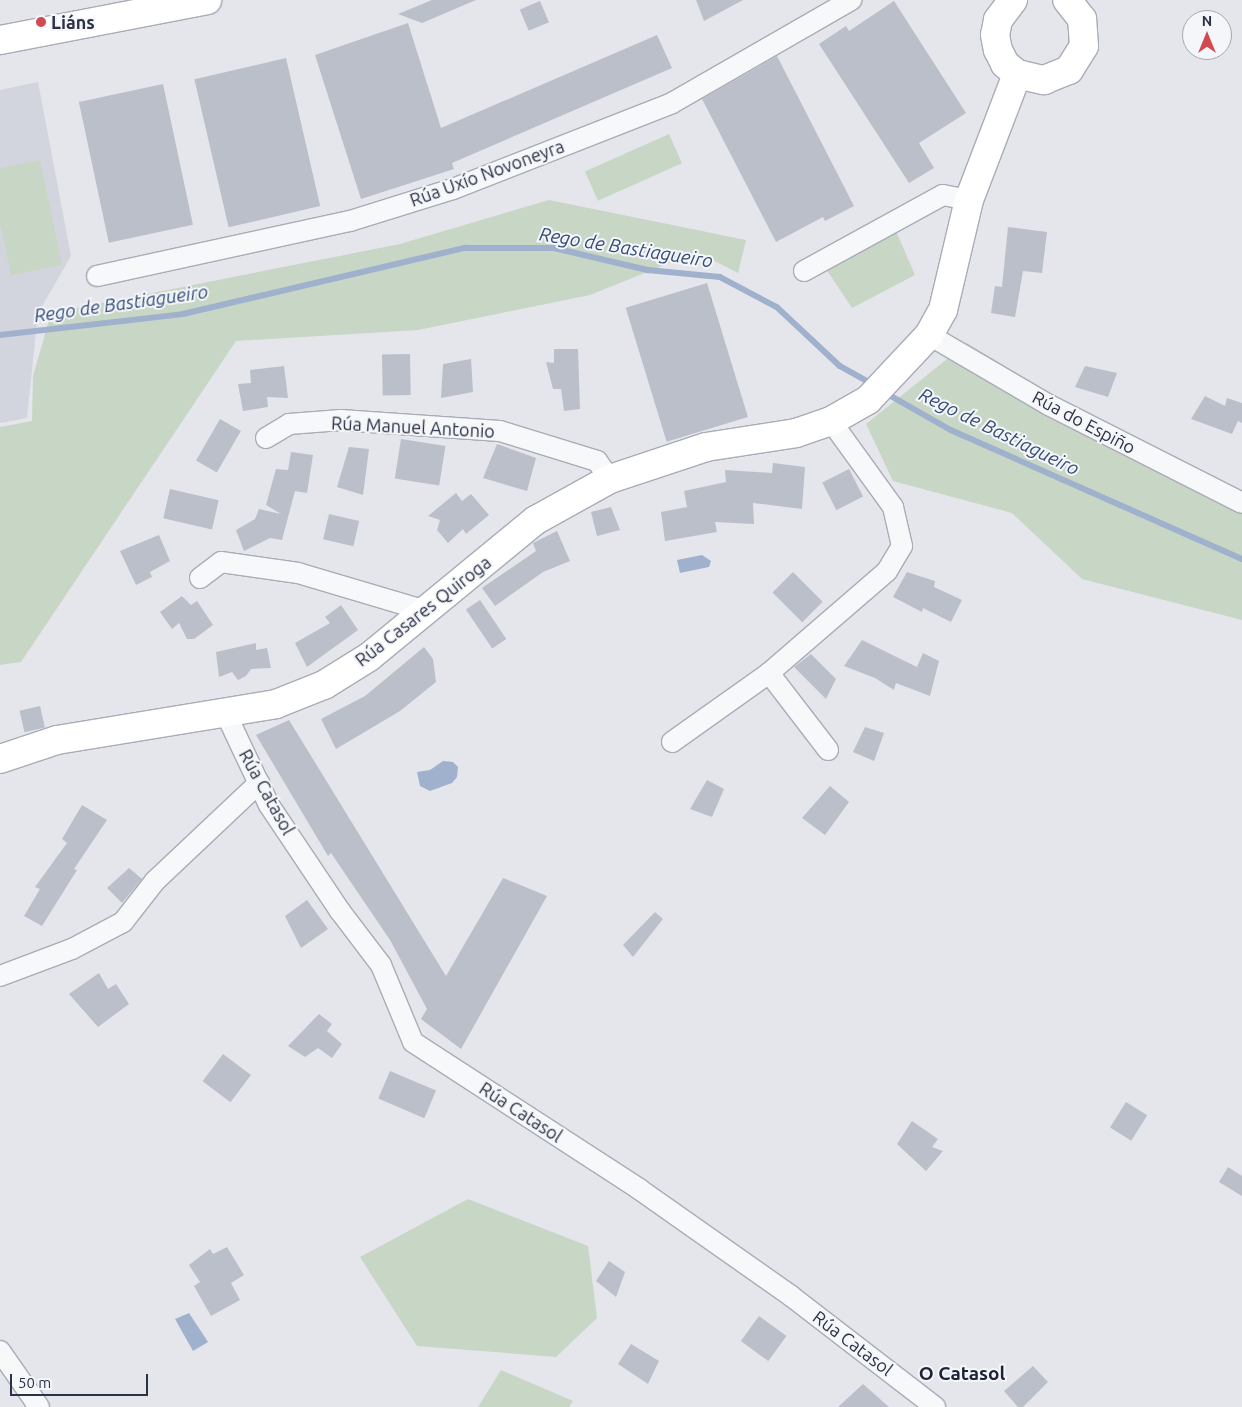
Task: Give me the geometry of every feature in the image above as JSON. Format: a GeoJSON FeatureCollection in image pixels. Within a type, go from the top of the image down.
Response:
{"type":"FeatureCollection","features":[{"type":"Feature","properties":{"kind":"street"},"geometry":{"type":"LineString","coordinates":[[0,40],[207,0]]}},
{"type":"Feature","properties":{"kind":"street","name":"Rúa Uxío Novoneyra"},"geometry":{"type":"LineString","coordinates":[[97,276],[350,221],[453,189],[672,102],[851,0]]}},
{"type":"Feature","properties":{"kind":"street"},"geometry":{"type":"LineString","coordinates":[[1001,7],[995,35],[998,50],[1005,64],[1017,74],[1044,80],[1069,70],[1078,59],[1085,32],[1082,19],[1067,0]]}},
{"type":"Feature","properties":{"kind":"street","name":"Rúa Casares Quiroga"},"geometry":{"type":"LineString","coordinates":[[0,759],[57,740],[226,714],[276,704],[324,685],[369,657],[536,520],[610,479],[706,447],[796,433],[831,421],[868,400],[929,335],[943,310],[968,200],[1017,74]]}},
{"type":"Feature","properties":{"kind":"street"},"geometry":{"type":"LineString","coordinates":[[804,271],[944,195],[968,200]]}},
{"type":"Feature","properties":{"kind":"street","name":"Rúa do Espiño"},"geometry":{"type":"LineString","coordinates":[[929,335],[1049,405],[1242,503]]}},
{"type":"Feature","properties":{"kind":"street","name":"Rúa Manuel Antonio"},"geometry":{"type":"LineString","coordinates":[[266,438],[289,424],[341,420],[500,431],[597,461],[610,479]]}},
{"type":"Feature","properties":{"kind":"street"},"geometry":{"type":"LineString","coordinates":[[672,742],[769,673],[887,571],[902,546],[893,507],[831,421]]}},
{"type":"Feature","properties":{"kind":"street"},"geometry":{"type":"LineString","coordinates":[[200,578],[221,562],[298,573],[426,611]]}},
{"type":"Feature","properties":{"kind":"street"},"geometry":{"type":"LineString","coordinates":[[769,673],[828,750]]}},
{"type":"Feature","properties":{"kind":"street","name":"Rúa Catasol"},"geometry":{"type":"LineString","coordinates":[[226,714],[269,805],[329,894],[381,965],[413,1042],[639,1189],[791,1296],[935,1407]]}},
{"type":"Feature","properties":{"kind":"street"},"geometry":{"type":"LineString","coordinates":[[0,976],[72,948],[123,922],[155,881],[259,783]]}},
{"type":"Feature","properties":{"kind":"street"},"geometry":{"type":"LineString","coordinates":[[0,1352],[39,1407]]}},
{"type":"Feature","properties":{"kind":"shaded area"},"geometry":{"type":"Polygon","coordinates":[[[38,82],[71,256],[38,313],[27,418],[0,423],[0,90],[38,82]]]}},
{"type":"Feature","properties":{"kind":"green space"},"geometry":{"type":"Polygon","coordinates":[[[669,134],[682,163],[598,201],[585,171],[669,134]]]}},
{"type":"Feature","properties":{"kind":"green space"},"geometry":{"type":"Polygon","coordinates":[[[40,160],[62,265],[11,275],[0,223],[0,168],[40,160]]]}},
{"type":"Feature","properties":{"kind":"green space"},"geometry":{"type":"Polygon","coordinates":[[[549,200],[746,240],[738,273],[697,252],[590,295],[418,330],[236,341],[21,662],[0,665],[0,427],[32,421],[33,376],[51,313],[400,244],[549,200]]]}},
{"type":"Feature","properties":{"kind":"green space"},"geometry":{"type":"Polygon","coordinates":[[[896,231],[915,275],[852,308],[824,266],[896,231]]]}},
{"type":"Feature","properties":{"kind":"green space"},"geometry":{"type":"Polygon","coordinates":[[[967,343],[1123,438],[1242,498],[1242,620],[1082,579],[1012,513],[893,481],[866,424],[967,343]]]}},
{"type":"Feature","properties":{"kind":"green space"},"geometry":{"type":"Polygon","coordinates":[[[468,1199],[588,1246],[597,1318],[556,1357],[417,1346],[360,1257],[468,1199]]]}},
{"type":"Feature","properties":{"kind":"green space"},"geometry":{"type":"Polygon","coordinates":[[[501,1370],[573,1401],[569,1407],[478,1407],[501,1370]]]}},
{"type":"Feature","properties":{"kind":"water"},"geometry":{"type":"Polygon","coordinates":[[[702,555],[711,561],[709,567],[680,573],[677,560],[702,555]]]}},
{"type":"Feature","properties":{"kind":"water"},"geometry":{"type":"Polygon","coordinates":[[[443,761],[453,762],[458,767],[457,777],[452,783],[430,791],[420,786],[417,772],[430,770],[443,761]]]}},
{"type":"Feature","properties":{"kind":"water"},"geometry":{"type":"Polygon","coordinates":[[[189,1313],[208,1342],[193,1351],[175,1319],[189,1313]]]}},
{"type":"Feature","properties":{"kind":"building"},"geometry":{"type":"Polygon","coordinates":[[[432,0],[476,0],[422,23],[398,14],[432,0]]]}},
{"type":"Feature","properties":{"kind":"building"},"geometry":{"type":"Polygon","coordinates":[[[696,0],[743,0],[704,21],[696,0]]]}},
{"type":"Feature","properties":{"kind":"building"},"geometry":{"type":"Polygon","coordinates":[[[540,1],[549,22],[529,31],[520,10],[540,1]]]}},
{"type":"Feature","properties":{"kind":"building"},"geometry":{"type":"Polygon","coordinates":[[[894,1],[966,113],[919,143],[934,168],[909,183],[819,44],[846,26],[849,31],[894,1]]]}},
{"type":"Feature","properties":{"kind":"building"},"geometry":{"type":"Polygon","coordinates":[[[408,23],[441,128],[657,35],[672,68],[452,163],[454,169],[361,199],[315,55],[408,23]]]}},
{"type":"Feature","properties":{"kind":"building"},"geometry":{"type":"Polygon","coordinates":[[[777,56],[854,206],[825,221],[823,217],[776,242],[702,99],[777,56]]]}},
{"type":"Feature","properties":{"kind":"building"},"geometry":{"type":"Polygon","coordinates":[[[286,58],[320,206],[229,227],[194,79],[286,58]]]}},
{"type":"Feature","properties":{"kind":"building"},"geometry":{"type":"Polygon","coordinates":[[[163,84],[193,225],[109,243],[79,102],[163,84]]]}},
{"type":"Feature","properties":{"kind":"building"},"geometry":{"type":"Polygon","coordinates":[[[1008,227],[1047,232],[1042,273],[1023,271],[1015,317],[991,313],[995,286],[1002,287],[1008,227]]]}},
{"type":"Feature","properties":{"kind":"building"},"geometry":{"type":"Polygon","coordinates":[[[707,283],[748,417],[667,442],[626,308],[707,283]]]}},
{"type":"Feature","properties":{"kind":"building"},"geometry":{"type":"Polygon","coordinates":[[[554,349],[578,349],[580,409],[564,411],[561,389],[553,389],[546,362],[554,363],[554,349]]]}},
{"type":"Feature","properties":{"kind":"building"},"geometry":{"type":"Polygon","coordinates":[[[382,354],[410,354],[411,395],[383,395],[382,354]]]}},
{"type":"Feature","properties":{"kind":"building"},"geometry":{"type":"Polygon","coordinates":[[[471,359],[473,392],[441,398],[443,364],[471,359]]]}},
{"type":"Feature","properties":{"kind":"building"},"geometry":{"type":"Polygon","coordinates":[[[284,366],[288,398],[267,397],[268,407],[243,411],[238,384],[251,383],[250,370],[284,366]]]}},
{"type":"Feature","properties":{"kind":"building"},"geometry":{"type":"Polygon","coordinates":[[[1085,366],[1117,373],[1108,397],[1075,387],[1085,366]]]}},
{"type":"Feature","properties":{"kind":"building"},"geometry":{"type":"Polygon","coordinates":[[[1205,396],[1225,406],[1227,398],[1242,403],[1242,423],[1238,421],[1232,434],[1191,419],[1205,396]]]}},
{"type":"Feature","properties":{"kind":"building"},"geometry":{"type":"Polygon","coordinates":[[[220,419],[241,431],[217,473],[196,461],[220,419]]]}},
{"type":"Feature","properties":{"kind":"building"},"geometry":{"type":"Polygon","coordinates":[[[401,439],[445,446],[439,486],[395,479],[401,439]]]}},
{"type":"Feature","properties":{"kind":"building"},"geometry":{"type":"Polygon","coordinates":[[[497,444],[536,458],[527,491],[483,478],[497,444]]]}},
{"type":"Feature","properties":{"kind":"building"},"geometry":{"type":"Polygon","coordinates":[[[349,447],[369,449],[363,495],[337,487],[349,447]]]}},
{"type":"Feature","properties":{"kind":"building"},"geometry":{"type":"Polygon","coordinates":[[[291,452],[313,455],[307,493],[295,491],[282,540],[270,538],[244,551],[236,530],[255,519],[259,509],[281,514],[266,505],[276,469],[288,470],[291,452]]]}},
{"type":"Feature","properties":{"kind":"building"},"geometry":{"type":"Polygon","coordinates":[[[773,463],[805,467],[802,509],[753,503],[754,524],[715,522],[717,532],[665,541],[661,512],[687,507],[684,491],[726,482],[725,470],[772,473],[773,463]]]}},
{"type":"Feature","properties":{"kind":"building"},"geometry":{"type":"Polygon","coordinates":[[[849,469],[863,497],[836,510],[822,483],[849,469]]]}},
{"type":"Feature","properties":{"kind":"building"},"geometry":{"type":"Polygon","coordinates":[[[170,489],[219,500],[212,529],[163,518],[170,489]]]}},
{"type":"Feature","properties":{"kind":"building"},"geometry":{"type":"Polygon","coordinates":[[[456,493],[462,501],[471,494],[489,515],[466,534],[463,529],[448,543],[437,530],[440,520],[428,516],[456,493]]]}},
{"type":"Feature","properties":{"kind":"building"},"geometry":{"type":"Polygon","coordinates":[[[611,507],[620,530],[597,536],[591,512],[611,507]]]}},
{"type":"Feature","properties":{"kind":"building"},"geometry":{"type":"Polygon","coordinates":[[[329,514],[359,521],[353,546],[323,539],[329,514]]]}},
{"type":"Feature","properties":{"kind":"building"},"geometry":{"type":"Polygon","coordinates":[[[557,531],[570,561],[543,572],[495,606],[482,588],[536,551],[533,543],[557,531]]]}},
{"type":"Feature","properties":{"kind":"building"},"geometry":{"type":"Polygon","coordinates":[[[159,535],[170,561],[150,572],[152,577],[136,585],[120,551],[159,535]]]}},
{"type":"Feature","properties":{"kind":"building"},"geometry":{"type":"Polygon","coordinates":[[[793,572],[823,602],[802,622],[772,593],[793,572]]]}},
{"type":"Feature","properties":{"kind":"building"},"geometry":{"type":"Polygon","coordinates":[[[907,572],[935,581],[934,587],[962,600],[951,622],[923,608],[922,612],[893,597],[907,572]]]}},
{"type":"Feature","properties":{"kind":"building"},"geometry":{"type":"Polygon","coordinates":[[[182,596],[191,605],[197,601],[213,625],[194,639],[187,639],[179,623],[172,629],[160,612],[182,596]]]}},
{"type":"Feature","properties":{"kind":"building"},"geometry":{"type":"Polygon","coordinates":[[[480,600],[506,639],[492,648],[466,610],[480,600]]]}},
{"type":"Feature","properties":{"kind":"building"},"geometry":{"type":"Polygon","coordinates":[[[341,605],[358,630],[307,667],[295,643],[330,623],[325,617],[341,605]]]}},
{"type":"Feature","properties":{"kind":"building"},"geometry":{"type":"Polygon","coordinates":[[[862,640],[917,667],[923,653],[939,661],[930,696],[896,683],[894,690],[875,678],[844,666],[862,640]]]}},
{"type":"Feature","properties":{"kind":"building"},"geometry":{"type":"Polygon","coordinates":[[[256,643],[256,650],[267,648],[271,668],[251,669],[246,676],[238,680],[232,672],[219,677],[216,652],[256,643]]]}},
{"type":"Feature","properties":{"kind":"building"},"geometry":{"type":"Polygon","coordinates":[[[424,647],[433,659],[436,682],[400,711],[336,749],[321,719],[365,696],[424,647]]]}},
{"type":"Feature","properties":{"kind":"building"},"geometry":{"type":"Polygon","coordinates":[[[811,654],[836,679],[826,699],[794,667],[811,654]]]}},
{"type":"Feature","properties":{"kind":"building"},"geometry":{"type":"Polygon","coordinates":[[[40,706],[45,727],[24,732],[20,711],[40,706]]]}},
{"type":"Feature","properties":{"kind":"building"},"geometry":{"type":"Polygon","coordinates":[[[289,720],[446,976],[503,878],[547,896],[461,1049],[421,1019],[427,1009],[390,940],[331,853],[328,856],[256,735],[289,720]]]}},
{"type":"Feature","properties":{"kind":"building"},"geometry":{"type":"Polygon","coordinates":[[[865,727],[884,733],[874,761],[853,752],[865,727]]]}},
{"type":"Feature","properties":{"kind":"building"},"geometry":{"type":"Polygon","coordinates":[[[707,780],[724,789],[712,817],[690,809],[707,780]]]}},
{"type":"Feature","properties":{"kind":"building"},"geometry":{"type":"Polygon","coordinates":[[[830,786],[849,802],[825,835],[802,818],[830,786]]]}},
{"type":"Feature","properties":{"kind":"building"},"geometry":{"type":"Polygon","coordinates":[[[82,805],[107,820],[74,869],[77,870],[42,926],[24,916],[40,889],[35,887],[67,843],[62,839],[82,805]]]}},
{"type":"Feature","properties":{"kind":"building"},"geometry":{"type":"Polygon","coordinates":[[[129,868],[142,879],[122,903],[107,888],[129,868]]]}},
{"type":"Feature","properties":{"kind":"building"},"geometry":{"type":"Polygon","coordinates":[[[307,900],[328,929],[301,948],[285,916],[307,900]]]}},
{"type":"Feature","properties":{"kind":"building"},"geometry":{"type":"Polygon","coordinates":[[[655,912],[663,919],[633,957],[623,945],[655,912]]]}},
{"type":"Feature","properties":{"kind":"building"},"geometry":{"type":"Polygon","coordinates":[[[99,973],[108,989],[116,984],[129,1004],[98,1027],[69,994],[99,973]]]}},
{"type":"Feature","properties":{"kind":"building"},"geometry":{"type":"Polygon","coordinates":[[[319,1014],[332,1024],[327,1031],[342,1044],[332,1058],[318,1048],[305,1057],[288,1046],[319,1014]]]}},
{"type":"Feature","properties":{"kind":"building"},"geometry":{"type":"Polygon","coordinates":[[[223,1054],[251,1075],[230,1102],[203,1081],[223,1054]]]}},
{"type":"Feature","properties":{"kind":"building"},"geometry":{"type":"Polygon","coordinates":[[[390,1071],[436,1091],[424,1118],[378,1099],[390,1071]]]}},
{"type":"Feature","properties":{"kind":"building"},"geometry":{"type":"Polygon","coordinates":[[[1126,1102],[1147,1115],[1131,1141],[1110,1127],[1126,1102]]]}},
{"type":"Feature","properties":{"kind":"building"},"geometry":{"type":"Polygon","coordinates":[[[912,1121],[938,1139],[932,1147],[943,1151],[926,1171],[897,1144],[912,1121]]]}},
{"type":"Feature","properties":{"kind":"building"},"geometry":{"type":"Polygon","coordinates":[[[1228,1167],[1242,1176],[1242,1196],[1219,1182],[1228,1167]]]}},
{"type":"Feature","properties":{"kind":"building"},"geometry":{"type":"Polygon","coordinates":[[[227,1247],[244,1275],[231,1283],[240,1300],[211,1316],[194,1286],[200,1282],[189,1265],[210,1249],[213,1254],[227,1247]]]}},
{"type":"Feature","properties":{"kind":"building"},"geometry":{"type":"Polygon","coordinates":[[[609,1261],[625,1272],[616,1297],[596,1281],[609,1261]]]}},
{"type":"Feature","properties":{"kind":"building"},"geometry":{"type":"Polygon","coordinates":[[[759,1316],[787,1336],[768,1361],[741,1341],[759,1316]]]}},
{"type":"Feature","properties":{"kind":"building"},"geometry":{"type":"Polygon","coordinates":[[[631,1344],[659,1361],[648,1384],[618,1364],[631,1344]]]}},
{"type":"Feature","properties":{"kind":"building"},"geometry":{"type":"Polygon","coordinates":[[[1033,1366],[1048,1382],[1023,1407],[1018,1407],[1004,1391],[1033,1366]]]}},
{"type":"Feature","properties":{"kind":"building"},"geometry":{"type":"Polygon","coordinates":[[[863,1384],[889,1407],[838,1407],[863,1384]]]}},
{"type":"Feature","properties":{"kind":"waterway","name":"Rego de Bastiagueiro"},"geometry":{"type":"LineString","coordinates":[[0,335],[183,314],[465,248],[554,248],[648,270],[720,277],[777,307],[840,366],[872,384]]}},
{"type":"Feature","properties":{"kind":"waterway","name":"Rego de Bastiagueiro"},"geometry":{"type":"LineString","coordinates":[[884,392],[951,430],[1242,559]]}},
{"type":"Feature","properties":{"kind":"place","name":"Liáns"},"geometry":{"type":"Point","coordinates":[41,22]}},
{"type":"Feature","properties":{"kind":"district","name":"O Catasol"},"geometry":{"type":"Point","coordinates":[962,1374]}}]}
